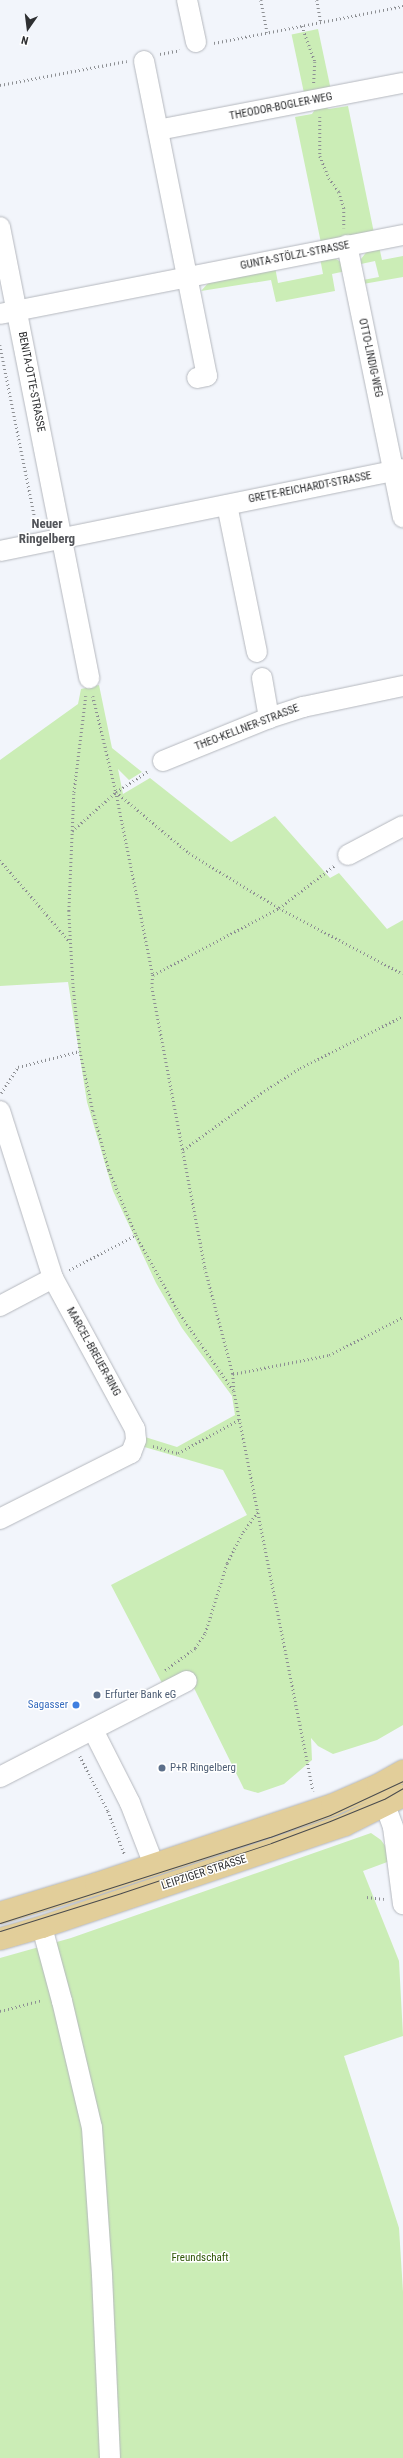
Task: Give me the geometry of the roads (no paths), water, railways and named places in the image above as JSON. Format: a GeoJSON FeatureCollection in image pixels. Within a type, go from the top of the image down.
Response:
{"type":"FeatureCollection","features":[{"type":"Feature","properties":{"kind":"main road","name":"LEIPZIGER STRASSE"},"geometry":{"type":"LineString","coordinates":[[0,1939],[42,1927],[345,1825],[389,1795],[403,1771]]}},
{"type":"Feature","properties":{"kind":"main road","name":"LEIPZIGER STRASSE"},"geometry":{"type":"LineString","coordinates":[[0,1913],[154,1865],[332,1805],[389,1795]]}},
{"type":"Feature","properties":{"kind":"street"},"geometry":{"type":"LineString","coordinates":[[187,0],[196,42]]}},
{"type":"Feature","properties":{"kind":"street"},"geometry":{"type":"LineString","coordinates":[[144,61],[207,376],[197,378]]}},
{"type":"Feature","properties":{"kind":"street","name":"THEODOR-BOGLER-WEG"},"geometry":{"type":"LineString","coordinates":[[158,130],[403,83]]}},
{"type":"Feature","properties":{"kind":"street","name":"BENITA-OTTE-STRASSE"},"geometry":{"type":"LineString","coordinates":[[0,227],[9,312],[62,538]]}},
{"type":"Feature","properties":{"kind":"street","name":"GUNTA-STÖLZL-STRASSE"},"geometry":{"type":"LineString","coordinates":[[9,312],[403,235]]}},
{"type":"Feature","properties":{"kind":"street","name":"OTTO-LINDIG-WEG"},"geometry":{"type":"LineString","coordinates":[[346,245],[399,470]]}},
{"type":"Feature","properties":{"kind":"street"},"geometry":{"type":"LineString","coordinates":[[399,470],[403,517]]}},
{"type":"Feature","properties":{"kind":"street","name":"GRETE-REICHARDT-STRASSE"},"geometry":{"type":"LineString","coordinates":[[0,551],[399,470]]}},
{"type":"Feature","properties":{"kind":"street"},"geometry":{"type":"LineString","coordinates":[[227,505],[257,652]]}},
{"type":"Feature","properties":{"kind":"street"},"geometry":{"type":"LineString","coordinates":[[62,538],[89,678]]}},
{"type":"Feature","properties":{"kind":"street"},"geometry":{"type":"LineString","coordinates":[[262,678],[269,718]]}},
{"type":"Feature","properties":{"kind":"street","name":"THEO-KELLNER-STRASSE"},"geometry":{"type":"LineString","coordinates":[[163,761],[269,718],[303,707],[403,686]]}},
{"type":"Feature","properties":{"kind":"street"},"geometry":{"type":"LineString","coordinates":[[348,855],[403,826]]}},
{"type":"Feature","properties":{"kind":"street","name":"MARCEL-BREUER-RING"},"geometry":{"type":"LineString","coordinates":[[0,1111],[54,1278],[135,1429],[136,1440],[131,1452],[0,1519]]}},
{"type":"Feature","properties":{"kind":"street"},"geometry":{"type":"LineString","coordinates":[[0,1306],[54,1278]]}},
{"type":"Feature","properties":{"kind":"street"},"geometry":{"type":"LineString","coordinates":[[0,1777],[73,1741],[187,1681]]}},
{"type":"Feature","properties":{"kind":"street"},"geometry":{"type":"LineString","coordinates":[[93,1730],[130,1803],[154,1865]]}},
{"type":"Feature","properties":{"kind":"street"},"geometry":{"type":"LineString","coordinates":[[389,1795],[400,1844],[403,1904]]}},
{"type":"Feature","properties":{"kind":"street"},"geometry":{"type":"LineString","coordinates":[[42,1927],[92,2128],[102,2275],[110,2458]]}},
{"type":"Feature","properties":{"kind":"tram line"},"geometry":{"type":"LineString","coordinates":[[0,1923],[270,1837],[330,1815],[403,1781]]}},
{"type":"Feature","properties":{"kind":"tram line"},"geometry":{"type":"LineString","coordinates":[[0,1931],[121,1893],[271,1843],[384,1799],[403,1788]]}},
{"type":"Feature","properties":{"kind":"place","name":"Erfurter Bank eG"},"geometry":{"type":"Point","coordinates":[97,1695]}},
{"type":"Feature","properties":{"kind":"place","name":"Sagasser"},"geometry":{"type":"Point","coordinates":[76,1705]}},
{"type":"Feature","properties":{"kind":"place","name":"P+R Ringelberg"},"geometry":{"type":"Point","coordinates":[162,1768]}},
{"type":"Feature","properties":{"kind":"district","name":"Neuer Ringelberg"},"geometry":{"type":"Point","coordinates":[47,532]}},
{"type":"Feature","properties":{"kind":"park label","name":"Freundschaft"},"geometry":{"type":"Point","coordinates":[200,2258]}}]}
